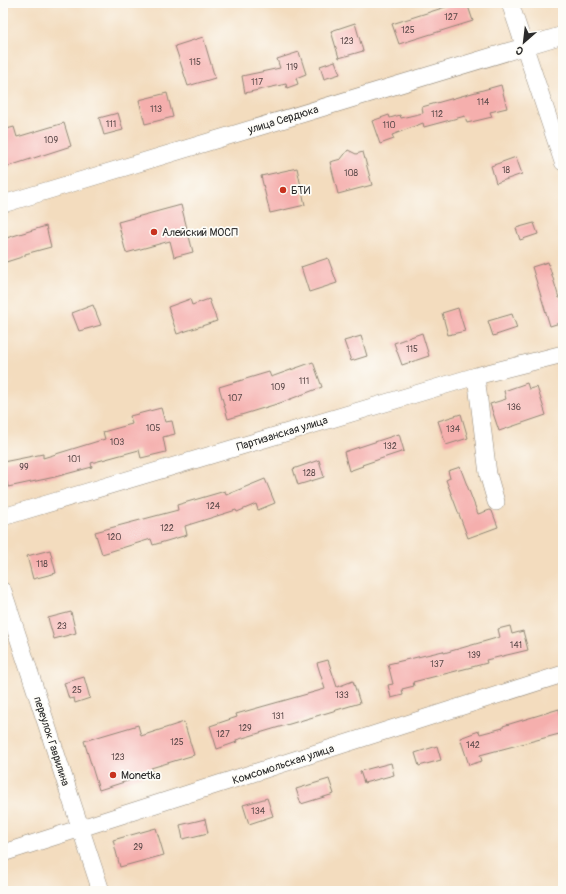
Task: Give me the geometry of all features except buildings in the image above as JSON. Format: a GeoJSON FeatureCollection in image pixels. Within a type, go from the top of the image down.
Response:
{"type":"FeatureCollection","features":[{"type":"Feature","properties":{"kind":"street"},"geometry":{"type":"LineString","coordinates":[[510,3],[526,47],[563,162]]}},
{"type":"Feature","properties":{"kind":"street","name":"улица Сердюка"},"geometry":{"type":"LineString","coordinates":[[3,204],[563,35]]}},
{"type":"Feature","properties":{"kind":"street","name":"Партизанская улица"},"geometry":{"type":"LineString","coordinates":[[3,517],[476,376],[563,354]]}},
{"type":"Feature","properties":{"kind":"street"},"geometry":{"type":"LineString","coordinates":[[476,376],[488,474],[496,502]]}},
{"type":"Feature","properties":{"kind":"street","name":"переулок Гаврилина"},"geometry":{"type":"LineString","coordinates":[[3,591],[101,891]]}},
{"type":"Feature","properties":{"kind":"street","name":"Комсомольская улица"},"geometry":{"type":"LineString","coordinates":[[3,853],[563,674]]}},
{"type":"Feature","properties":{"kind":"place","name":"БТИ"},"geometry":{"type":"Point","coordinates":[283,190]}},
{"type":"Feature","properties":{"kind":"place","name":"Алейский МОСП"},"geometry":{"type":"Point","coordinates":[154,232]}},
{"type":"Feature","properties":{"kind":"place","name":"Monetka"},"geometry":{"type":"Point","coordinates":[113,775]}}]}
